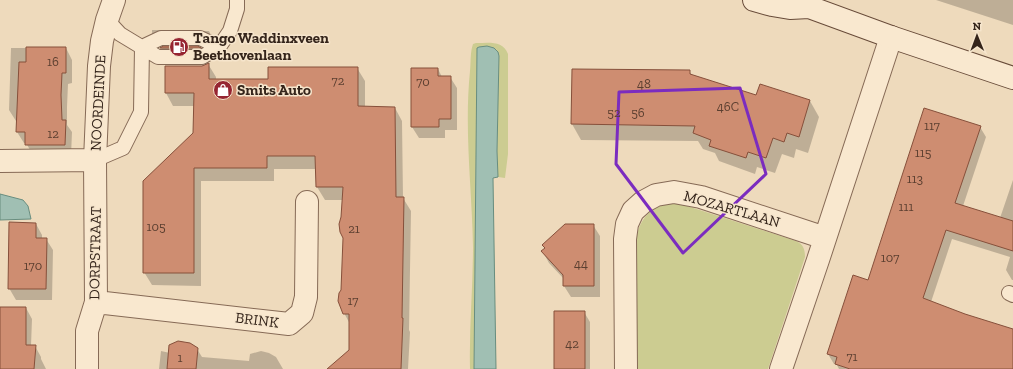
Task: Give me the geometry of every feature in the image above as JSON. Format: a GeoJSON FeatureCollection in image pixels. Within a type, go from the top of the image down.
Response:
{"type":"FeatureCollection","features":[{"type":"Feature","properties":{"kind":"street","name":"NOORDEINDE"},"geometry":{"type":"LineString","coordinates":[[0,161],[95,160],[99,66],[102,41],[114,0]]}},
{"type":"Feature","properties":{"kind":"street"},"geometry":{"type":"LineString","coordinates":[[754,0],[790,8],[805,4],[891,38],[1013,78]]}},
{"type":"Feature","properties":{"kind":"street"},"geometry":{"type":"LineString","coordinates":[[781,369],[891,38]]}},
{"type":"Feature","properties":{"kind":"street","name":"DORPSTRAAT"},"geometry":{"type":"LineString","coordinates":[[87,369],[87,331],[96,302],[95,160]]}},
{"type":"Feature","properties":{"kind":"street","name":"MOZARTLAAN"},"geometry":{"type":"LineString","coordinates":[[626,369],[625,238],[633,211],[643,202],[656,195],[674,192],[701,197],[825,238]]}},
{"type":"Feature","properties":{"kind":"street","name":"BRINK"},"geometry":{"type":"LineString","coordinates":[[96,302],[289,324],[302,313],[306,297],[307,202]]}},
{"type":"Feature","properties":{"kind":"lane"},"geometry":{"type":"LineString","coordinates":[[107,20],[120,34],[158,57],[202,57],[220,47],[230,31],[237,9],[237,0]]}},
{"type":"Feature","properties":{"kind":"lane"},"geometry":{"type":"LineString","coordinates":[[142,47],[161,38],[200,38],[220,47]]}},
{"type":"Feature","properties":{"kind":"lane"},"geometry":{"type":"LineString","coordinates":[[95,160],[123,148],[141,112],[142,47]]}},
{"type":"Feature","properties":{"kind":"highlighted area"},"geometry":{"type":"Polygon","coordinates":[[[740,88],[766,174],[683,253],[616,164],[619,92],[740,88]]]}},
{"type":"Feature","properties":{"kind":"green space"},"geometry":{"type":"Polygon","coordinates":[[[473,44],[499,44],[503,46],[508,54],[508,154],[505,178],[498,177],[497,151],[499,56],[496,49],[477,48],[474,369],[470,369],[473,247],[468,93],[472,47],[473,44]]]}},
{"type":"Feature","properties":{"kind":"green space"},"geometry":{"type":"Polygon","coordinates":[[[672,203],[681,204],[796,241],[803,247],[805,257],[768,369],[636,369],[636,239],[640,225],[652,210],[672,203]]]}},
{"type":"Feature","properties":{"kind":"shaded area"},"geometry":{"type":"Polygon","coordinates":[[[487,46],[494,48],[498,52],[499,56],[497,151],[498,177],[493,178],[496,369],[474,369],[477,48],[487,46]]]}},
{"type":"Feature","properties":{"kind":"shaded area"},"geometry":{"type":"Polygon","coordinates":[[[0,194],[23,200],[28,206],[31,219],[0,220],[0,194]]]}},
{"type":"Feature","properties":{"kind":"building"},"geometry":{"type":"Polygon","coordinates":[[[163,46],[198,46],[201,48],[160,48],[163,46]]]}},
{"type":"Feature","properties":{"kind":"building"},"geometry":{"type":"Polygon","coordinates":[[[26,47],[66,47],[66,73],[62,73],[61,95],[62,120],[66,120],[65,145],[25,145],[25,132],[16,132],[19,62],[26,62],[26,47]]]}},
{"type":"Feature","properties":{"kind":"building"},"geometry":{"type":"Polygon","coordinates":[[[209,63],[209,79],[268,79],[268,67],[358,67],[358,106],[395,107],[396,197],[404,197],[401,369],[327,369],[349,350],[349,314],[343,314],[338,301],[341,290],[343,238],[340,232],[339,224],[341,217],[343,187],[316,187],[315,156],[267,156],[267,168],[194,168],[194,273],[143,273],[143,181],[193,133],[194,93],[165,93],[165,66],[202,66],[209,63]]]}},
{"type":"Feature","properties":{"kind":"building"},"geometry":{"type":"Polygon","coordinates":[[[411,68],[438,68],[438,76],[451,76],[451,119],[439,119],[439,127],[411,127],[411,68]]]}},
{"type":"Feature","properties":{"kind":"building"},"geometry":{"type":"Polygon","coordinates":[[[572,69],[690,70],[690,74],[756,95],[760,84],[810,100],[799,137],[787,133],[784,142],[773,138],[766,158],[748,152],[746,158],[709,146],[711,140],[693,133],[695,126],[571,124],[572,69]]]}},
{"type":"Feature","properties":{"kind":"building"},"geometry":{"type":"Polygon","coordinates":[[[924,108],[981,126],[955,203],[1013,221],[1013,251],[946,230],[923,298],[965,314],[1013,329],[1013,369],[850,369],[835,364],[837,357],[827,354],[853,275],[868,280],[924,108]]]}},
{"type":"Feature","properties":{"kind":"building"},"geometry":{"type":"Polygon","coordinates":[[[9,222],[36,223],[36,238],[47,238],[46,289],[8,289],[9,222]]]}},
{"type":"Feature","properties":{"kind":"building"},"geometry":{"type":"Polygon","coordinates":[[[565,224],[594,224],[594,286],[563,286],[563,275],[541,251],[545,248],[542,245],[565,224]]]}},
{"type":"Feature","properties":{"kind":"building"},"geometry":{"type":"Polygon","coordinates":[[[0,307],[26,307],[26,345],[36,345],[34,369],[0,369],[0,307]]]}},
{"type":"Feature","properties":{"kind":"building"},"geometry":{"type":"Polygon","coordinates":[[[554,311],[585,311],[585,369],[554,369],[554,311]]]}},
{"type":"Feature","properties":{"kind":"building"},"geometry":{"type":"Polygon","coordinates":[[[178,341],[190,343],[198,348],[196,369],[167,369],[169,345],[178,341]]]}},
{"type":"Feature","properties":{"kind":"place","name":"Tango Waddinxveen Beethovenlaan"},"geometry":{"type":"Point","coordinates":[179,47]}},
{"type":"Feature","properties":{"kind":"place","name":"Smits Auto"},"geometry":{"type":"Point","coordinates":[223,90]}}]}
